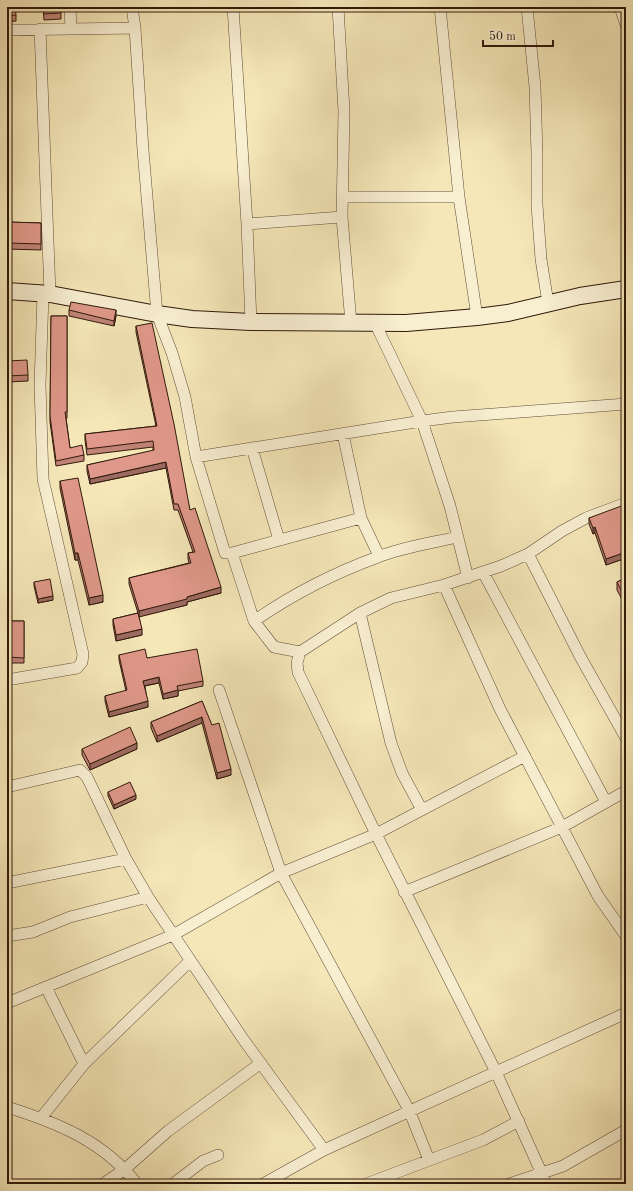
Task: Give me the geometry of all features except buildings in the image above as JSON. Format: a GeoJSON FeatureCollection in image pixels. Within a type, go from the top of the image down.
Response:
{"type":"FeatureCollection","features":[{"type":"Feature","properties":{"kind":"street"},"geometry":{"type":"LineString","coordinates":[[70,7],[71,30]]}},
{"type":"Feature","properties":{"kind":"street"},"geometry":{"type":"LineString","coordinates":[[132,7],[157,314],[172,353],[185,398],[196,457],[222,548],[225,553],[232,553],[361,518]]}},
{"type":"Feature","properties":{"kind":"street"},"geometry":{"type":"LineString","coordinates":[[233,7],[247,224],[251,322]]}},
{"type":"Feature","properties":{"kind":"street"},"geometry":{"type":"LineString","coordinates":[[338,7],[344,111],[342,217],[351,322]]}},
{"type":"Feature","properties":{"kind":"street"},"geometry":{"type":"LineString","coordinates":[[440,7],[459,198],[478,317]]}},
{"type":"Feature","properties":{"kind":"street"},"geometry":{"type":"LineString","coordinates":[[527,7],[535,88],[537,205],[541,259],[548,303]]}},
{"type":"Feature","properties":{"kind":"street"},"geometry":{"type":"LineString","coordinates":[[620,7],[626,25]]}},
{"type":"Feature","properties":{"kind":"street"},"geometry":{"type":"LineString","coordinates":[[7,30],[134,28]]}},
{"type":"Feature","properties":{"kind":"street"},"geometry":{"type":"LineString","coordinates":[[7,680],[77,668],[82,662],[83,654],[43,479],[40,385],[47,294],[40,30]]}},
{"type":"Feature","properties":{"kind":"street"},"geometry":{"type":"LineString","coordinates":[[343,197],[459,198]]}},
{"type":"Feature","properties":{"kind":"street"},"geometry":{"type":"LineString","coordinates":[[247,224],[342,217]]}},
{"type":"Feature","properties":{"kind":"street"},"geometry":{"type":"LineString","coordinates":[[7,291],[47,294],[192,319],[251,322],[406,323],[478,317],[626,289]]}},
{"type":"Feature","properties":{"kind":"street"},"geometry":{"type":"LineString","coordinates":[[375,323],[422,421],[458,537],[468,578]]}},
{"type":"Feature","properties":{"kind":"street"},"geometry":{"type":"LineString","coordinates":[[196,457],[453,417],[626,404]]}},
{"type":"Feature","properties":{"kind":"street"},"geometry":{"type":"LineString","coordinates":[[343,434],[361,518],[379,556]]}},
{"type":"Feature","properties":{"kind":"street"},"geometry":{"type":"LineString","coordinates":[[252,448],[279,540]]}},
{"type":"Feature","properties":{"kind":"street"},"geometry":{"type":"LineString","coordinates":[[543,1179],[519,1121],[496,1072],[404,892],[298,672],[297,663],[300,652],[360,613],[391,598],[468,578],[528,554],[562,531],[580,521],[626,503]]}},
{"type":"Feature","properties":{"kind":"street"},"geometry":{"type":"LineString","coordinates":[[254,621],[281,602],[324,579],[379,556],[458,537]]}},
{"type":"Feature","properties":{"kind":"street"},"geometry":{"type":"LineString","coordinates":[[232,553],[254,621],[274,647],[300,652]]}},
{"type":"Feature","properties":{"kind":"street"},"geometry":{"type":"LineString","coordinates":[[528,554],[581,658],[626,738]]}},
{"type":"Feature","properties":{"kind":"street"},"geometry":{"type":"LineString","coordinates":[[483,572],[606,802]]}},
{"type":"Feature","properties":{"kind":"street"},"geometry":{"type":"LineString","coordinates":[[444,585],[500,709],[598,896],[626,936]]}},
{"type":"Feature","properties":{"kind":"street"},"geometry":{"type":"LineString","coordinates":[[360,613],[391,743],[402,773],[422,810]]}},
{"type":"Feature","properties":{"kind":"street"},"geometry":{"type":"LineString","coordinates":[[219,690],[281,873],[409,1110],[429,1160]]}},
{"type":"Feature","properties":{"kind":"street"},"geometry":{"type":"LineString","coordinates":[[7,1003],[173,935],[281,873],[376,834],[525,756]]}},
{"type":"Feature","properties":{"kind":"street"},"geometry":{"type":"LineString","coordinates":[[7,787],[80,770],[87,777],[126,859],[148,897],[261,1063],[324,1150]]}},
{"type":"Feature","properties":{"kind":"street"},"geometry":{"type":"LineString","coordinates":[[404,892],[562,828],[626,791]]}},
{"type":"Feature","properties":{"kind":"street"},"geometry":{"type":"LineString","coordinates":[[7,882],[126,859]]}},
{"type":"Feature","properties":{"kind":"street"},"geometry":{"type":"LineString","coordinates":[[7,936],[33,932],[70,917],[148,897]]}},
{"type":"Feature","properties":{"kind":"street"},"geometry":{"type":"LineString","coordinates":[[41,1118],[84,1064],[190,960]]}},
{"type":"Feature","properties":{"kind":"street"},"geometry":{"type":"LineString","coordinates":[[46,987],[84,1064]]}},
{"type":"Feature","properties":{"kind":"street"},"geometry":{"type":"LineString","coordinates":[[263,1184],[324,1150],[409,1110],[626,1014]]}},
{"type":"Feature","properties":{"kind":"street"},"geometry":{"type":"LineString","coordinates":[[103,1184],[125,1169],[168,1131],[261,1063]]}},
{"type":"Feature","properties":{"kind":"street"},"geometry":{"type":"LineString","coordinates":[[7,1107],[41,1118],[88,1139],[125,1169],[137,1184]]}},
{"type":"Feature","properties":{"kind":"street"},"geometry":{"type":"LineString","coordinates":[[366,1184],[483,1140],[519,1121]]}},
{"type":"Feature","properties":{"kind":"street"},"geometry":{"type":"LineString","coordinates":[[509,1184],[543,1179],[626,1130]]}},
{"type":"Feature","properties":{"kind":"street"},"geometry":{"type":"LineString","coordinates":[[173,1184],[203,1161],[218,1155]]}}]}
